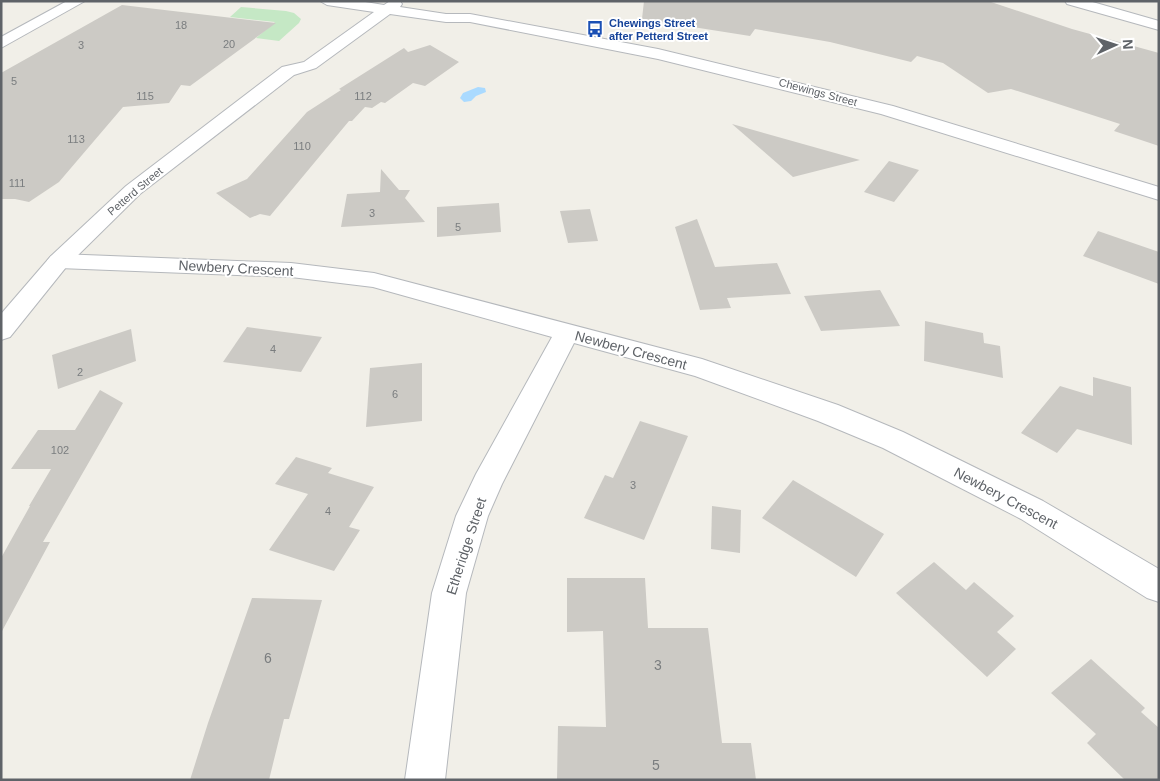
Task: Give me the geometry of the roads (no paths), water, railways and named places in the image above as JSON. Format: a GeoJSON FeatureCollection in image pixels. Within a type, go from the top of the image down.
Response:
{"type":"FeatureCollection","features":[{"type":"Feature","properties":{"kind":"street"},"geometry":{"type":"LineString","coordinates":[[1,42],[78,1]]}},
{"type":"Feature","properties":{"kind":"street","name":"Chewings Street"},"geometry":{"type":"LineString","coordinates":[[327,1],[391,4],[446,18],[470,18],[566,35],[768,79],[887,110],[1159,194]]}},
{"type":"Feature","properties":{"kind":"street"},"geometry":{"type":"LineString","coordinates":[[1072,1],[1159,26]]}},
{"type":"Feature","properties":{"kind":"street"},"geometry":{"type":"LineString","coordinates":[[348,18],[368,4]]}},
{"type":"Feature","properties":{"kind":"street","name":"Petterd Street"},"geometry":{"type":"LineString","coordinates":[[1,331],[59,261],[133,190],[288,71],[310,65],[391,4]]}},
{"type":"Feature","properties":{"kind":"street","name":"Petterd Street"},"geometry":{"type":"LineString","coordinates":[[288,71],[291,61],[325,36]]}},
{"type":"Feature","properties":{"kind":"street","name":"Newbery Crescent"},"geometry":{"type":"LineString","coordinates":[[59,261],[291,270],[374,280],[702,369],[828,413],[893,440],[1032,510],[1159,587]]}},
{"type":"Feature","properties":{"kind":"street","name":"Etheridge Street"},"geometry":{"type":"LineString","coordinates":[[425,780],[449,593],[472,516],[487,483],[566,332]]}},
{"type":"Feature","properties":{"kind":"water"},"geometry":{"type":"Polygon","coordinates":[[[478,87],[485,88],[486,92],[476,96],[471,101],[464,102],[460,98],[463,93],[478,87]]]}},
{"type":"Feature","properties":{"kind":"place","name":"Chewings Street after Petterd Street"},"geometry":{"type":"Point","coordinates":[595,29]}}]}
